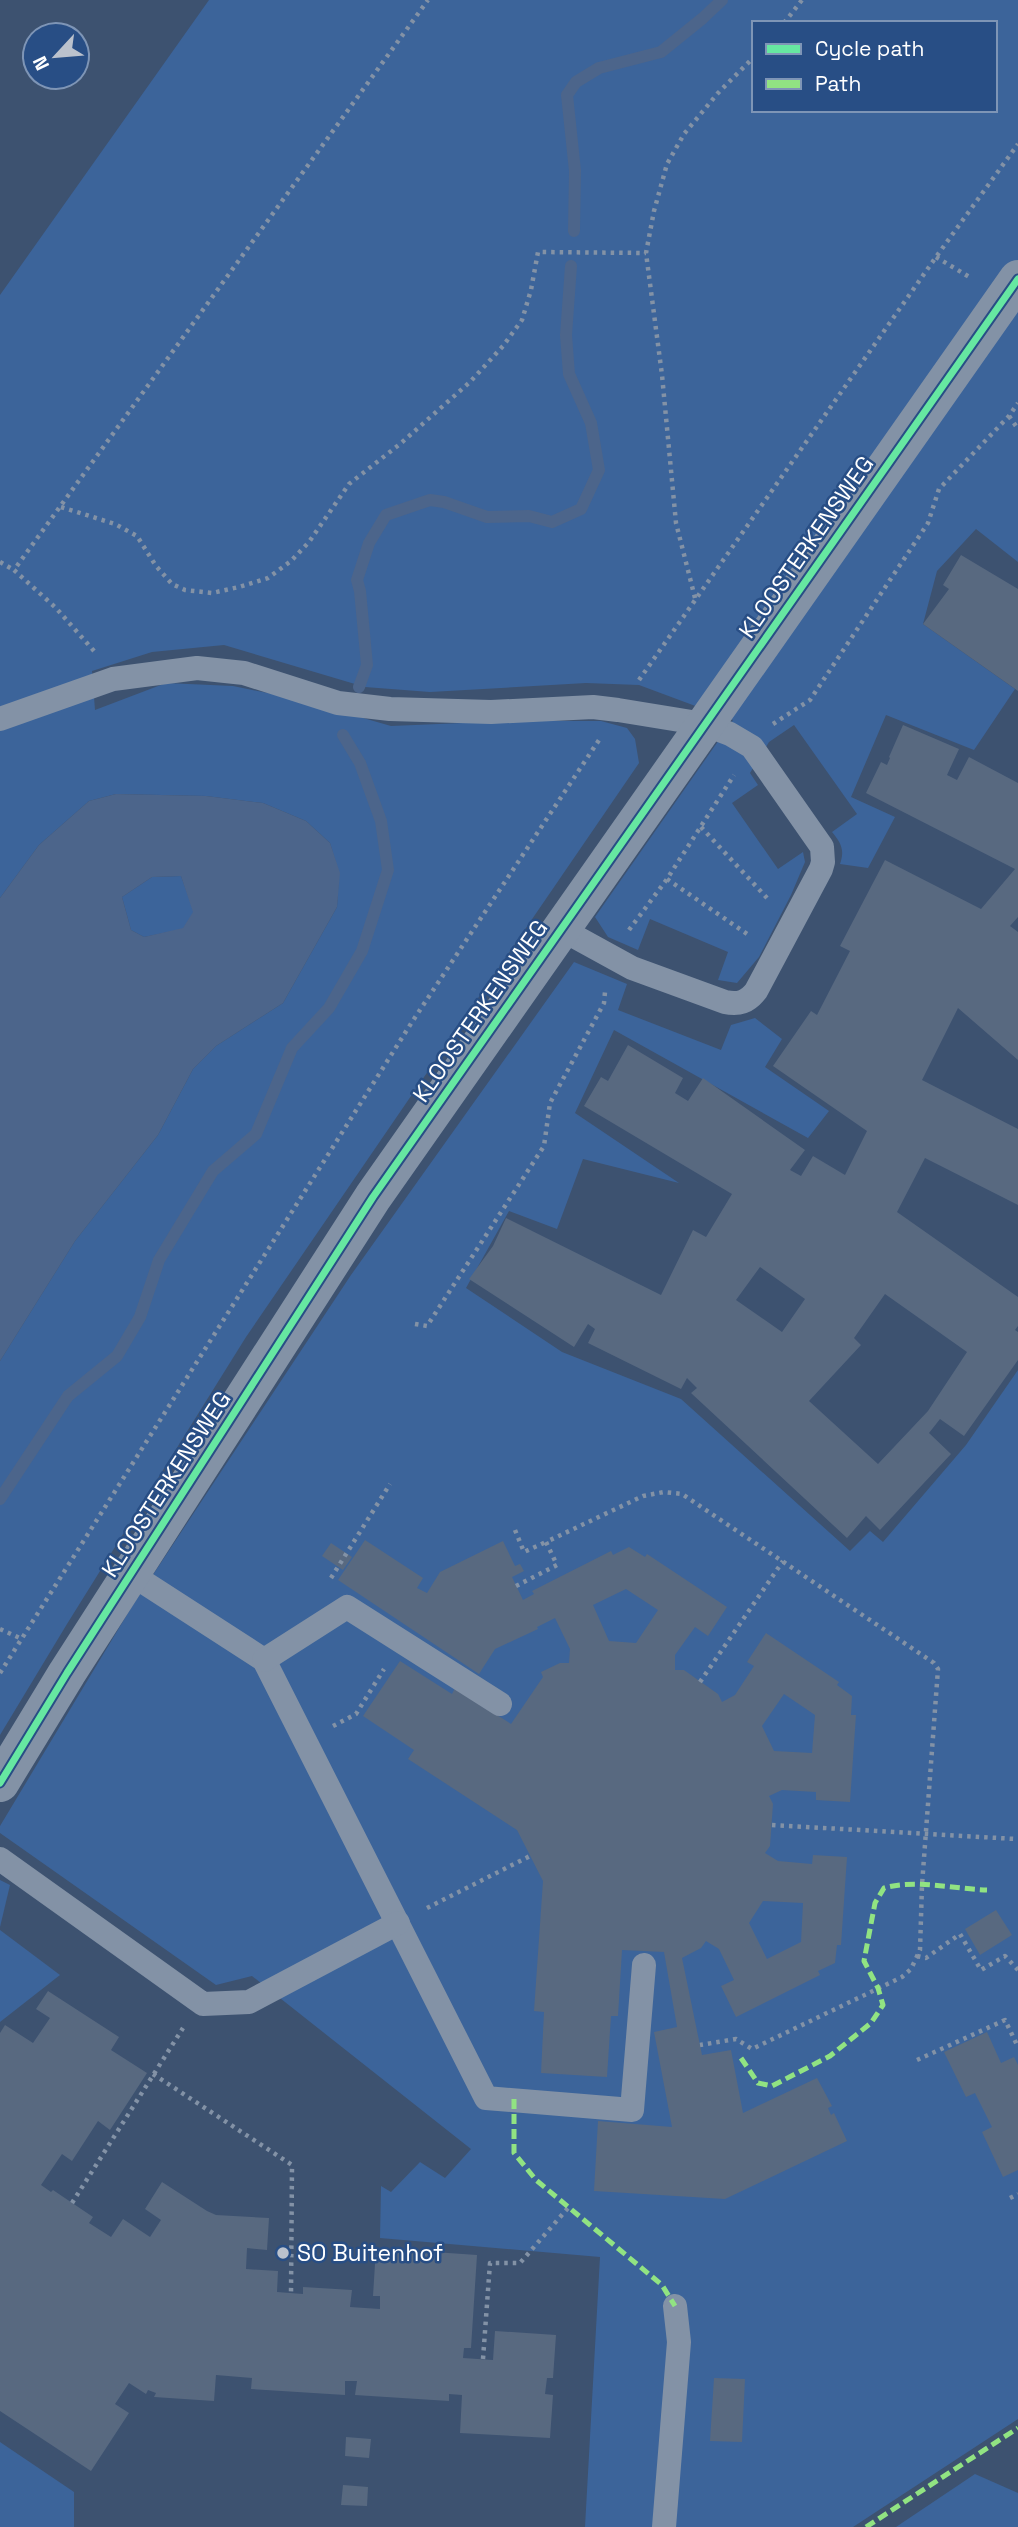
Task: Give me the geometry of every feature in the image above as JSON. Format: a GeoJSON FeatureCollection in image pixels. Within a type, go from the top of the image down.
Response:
{"type":"FeatureCollection","features":[{"type":"Feature","properties":{"kind":"street","name":"KLOOSTERKENSWEG"},"geometry":{"type":"LineString","coordinates":[[0,1783],[131,1573],[373,1197],[704,724],[1014,295]]}},
{"type":"Feature","properties":{"kind":"lane"},"geometry":{"type":"LineString","coordinates":[[0,719],[113,679],[197,668],[244,673],[338,703],[390,709],[491,712],[593,707],[618,710],[704,724],[730,734],[752,747],[822,847],[821,869],[751,997],[745,1001],[734,1004],[632,968],[561,929]]}},
{"type":"Feature","properties":{"kind":"lane"},"geometry":{"type":"LineString","coordinates":[[131,1573],[264,1660],[486,2098],[632,2110],[644,1965]]}},
{"type":"Feature","properties":{"kind":"lane"},"geometry":{"type":"LineString","coordinates":[[264,1660],[347,1607],[500,1704]]}},
{"type":"Feature","properties":{"kind":"lane"},"geometry":{"type":"LineString","coordinates":[[0,1859],[203,2004],[248,2001],[398,1923]]}},
{"type":"Feature","properties":{"kind":"lane"},"geometry":{"type":"LineString","coordinates":[[664,2527],[679,2342],[675,2306]]}},
{"type":"Feature","properties":{"kind":"path"},"geometry":{"type":"LineString","coordinates":[[15,570],[428,0]]}},
{"type":"Feature","properties":{"kind":"path"},"geometry":{"type":"LineString","coordinates":[[786,21],[802,0]]}},
{"type":"Feature","properties":{"kind":"path"},"geometry":{"type":"LineString","coordinates":[[695,599],[676,523],[662,375],[646,253],[653,211],[667,164],[684,134],[752,59]]}},
{"type":"Feature","properties":{"kind":"path"},"geometry":{"type":"LineString","coordinates":[[0,1673],[412,1022],[618,710],[1018,144]]}},
{"type":"Feature","properties":{"kind":"path"},"geometry":{"type":"LineString","coordinates":[[61,507],[115,524],[137,536],[156,566],[172,584],[185,590],[212,593],[268,578],[291,561],[309,542],[349,484],[400,444],[470,382],[503,346],[522,320],[538,252],[646,253]]}},
{"type":"Feature","properties":{"kind":"path"},"geometry":{"type":"LineString","coordinates":[[415,1324],[426,1326],[544,1146],[550,1103],[604,1003],[611,956],[667,879],[752,747],[767,728],[810,700],[928,523],[939,489],[1009,416],[1018,403]]}},
{"type":"Feature","properties":{"kind":"path"},"geometry":{"type":"LineString","coordinates":[[1009,416],[1018,429]]}},
{"type":"Feature","properties":{"kind":"path"},"geometry":{"type":"LineString","coordinates":[[0,562],[15,570],[57,608],[113,679]]}},
{"type":"Feature","properties":{"kind":"path"},"geometry":{"type":"LineString","coordinates":[[701,827],[791,924]]}},
{"type":"Feature","properties":{"kind":"path"},"geometry":{"type":"LineString","coordinates":[[667,879],[775,954]]}},
{"type":"Feature","properties":{"kind":"path"},"geometry":{"type":"LineString","coordinates":[[347,1607],[351,1599],[327,1584],[390,1484]]}},
{"type":"Feature","properties":{"kind":"path"},"geometry":{"type":"LineString","coordinates":[[515,1530],[524,1552],[643,1496],[664,1492],[682,1494],[934,1662],[938,1669],[920,1950],[911,1969],[902,1977],[752,2049],[737,2039],[700,2045]]}},
{"type":"Feature","properties":{"kind":"path"},"geometry":{"type":"LineString","coordinates":[[516,1586],[557,1565],[546,1542]]}},
{"type":"Feature","properties":{"kind":"path"},"geometry":{"type":"LineString","coordinates":[[700,1682],[783,1561]]}},
{"type":"Feature","properties":{"kind":"path"},"geometry":{"type":"LineString","coordinates":[[0,1629],[22,1639]]}},
{"type":"Feature","properties":{"kind":"path"},"geometry":{"type":"LineString","coordinates":[[306,1741],[356,1714],[401,1642]]}},
{"type":"Feature","properties":{"kind":"path"},"geometry":{"type":"LineString","coordinates":[[772,1825],[1016,1839]]}},
{"type":"Feature","properties":{"kind":"path"},"geometry":{"type":"LineString","coordinates":[[398,1923],[530,1856]]}},
{"type":"Feature","properties":{"kind":"path"},"geometry":{"type":"LineString","coordinates":[[917,1956],[926,1958],[960,1934],[981,1970],[1005,1956],[1018,1970]]}},
{"type":"Feature","properties":{"kind":"path"},"geometry":{"type":"LineString","coordinates":[[72,2203],[194,2010],[203,2004]]}},
{"type":"Feature","properties":{"kind":"path"},"geometry":{"type":"LineString","coordinates":[[917,2060],[1005,2020],[1018,2048]]}},
{"type":"Feature","properties":{"kind":"path"},"geometry":{"type":"LineString","coordinates":[[153,2074],[292,2165],[291,2293]]}},
{"type":"Feature","properties":{"kind":"path"},"geometry":{"type":"LineString","coordinates":[[1010,2198],[1018,2194]]}},
{"type":"Feature","properties":{"kind":"path"},"geometry":{"type":"LineString","coordinates":[[483,2359],[490,2263],[520,2263],[568,2208]]}},
{"type":"Feature","properties":{"kind":"shaded area"},"geometry":{"type":"Polygon","coordinates":[[[209,0],[1018,0],[1018,562],[976,529],[937,571],[923,624],[1015,689],[974,750],[886,715],[851,797],[895,817],[868,868],[840,864],[841,847],[832,832],[857,814],[794,725],[769,742],[750,773],[758,785],[732,803],[778,869],[803,852],[805,862],[759,957],[737,983],[718,980],[728,952],[650,919],[638,950],[608,937],[595,917],[733,720],[639,685],[586,683],[430,692],[365,687],[224,645],[152,652],[92,671],[95,710],[166,683],[233,686],[297,699],[391,726],[512,721],[601,721],[627,728],[635,739],[639,763],[246,1337],[0,1735],[0,1361],[75,1241],[158,1135],[193,1069],[216,1046],[283,1003],[337,907],[339,873],[330,843],[306,821],[263,803],[206,796],[116,794],[89,801],[39,845],[0,898],[0,295],[209,0]]]}},
{"type":"Feature","properties":{"kind":"shaded area"},"geometry":{"type":"Polygon","coordinates":[[[116,794],[206,796],[263,803],[306,821],[330,843],[340,873],[337,907],[283,1003],[216,1046],[193,1069],[158,1135],[75,1241],[0,1361],[0,898],[39,845],[89,801],[116,794]],[[181,876],[152,877],[122,897],[131,930],[144,937],[183,928],[193,912],[181,876]]]}},
{"type":"Feature","properties":{"kind":"shaded area"},"geometry":{"type":"Polygon","coordinates":[[[181,876],[194,912],[183,929],[144,937],[131,930],[122,897],[152,877],[181,876]]]}},
{"type":"Feature","properties":{"kind":"shaded area"},"geometry":{"type":"Polygon","coordinates":[[[574,962],[627,984],[618,1010],[721,1050],[731,1025],[755,1018],[782,1039],[765,1067],[829,1111],[808,1138],[614,1030],[575,1113],[679,1183],[583,1159],[557,1229],[509,1211],[466,1288],[562,1352],[681,1399],[850,1551],[870,1531],[883,1542],[966,1445],[1018,1370],[1018,2419],[853,2527],[585,2527],[600,2257],[380,2238],[381,2186],[391,2192],[420,2162],[445,2178],[471,2149],[252,1976],[216,1985],[0,1833],[0,1826],[131,1608],[351,1275],[574,962]]]}},
{"type":"Feature","properties":{"kind":"shaded area"},"geometry":{"type":"Polygon","coordinates":[[[0,1880],[10,1885],[0,1927],[0,1880]]]}},
{"type":"Feature","properties":{"kind":"shaded area"},"geometry":{"type":"Polygon","coordinates":[[[0,1930],[60,1975],[0,2022],[0,1930]]]}},
{"type":"Feature","properties":{"kind":"shaded area"},"geometry":{"type":"Polygon","coordinates":[[[0,2442],[74,2492],[74,2527],[0,2527],[0,2442]]]}},
{"type":"Feature","properties":{"kind":"shaded area"},"geometry":{"type":"Polygon","coordinates":[[[975,2474],[1018,2493],[1018,2527],[896,2527],[975,2474]]]}},
{"type":"Feature","properties":{"kind":"building"},"geometry":{"type":"Polygon","coordinates":[[[961,555],[1018,589],[1018,691],[923,624],[949,589],[943,585],[961,555]]]}},
{"type":"Feature","properties":{"kind":"building"},"geometry":{"type":"Polygon","coordinates":[[[903,725],[959,749],[947,775],[957,780],[969,757],[1018,783],[1018,917],[1010,926],[1018,932],[1018,1060],[958,1008],[922,1080],[1018,1129],[1018,1205],[925,1158],[897,1212],[1018,1297],[1018,1326],[1015,1330],[1018,1332],[1018,1360],[964,1436],[940,1419],[929,1433],[951,1454],[880,1530],[866,1516],[847,1538],[691,1393],[697,1388],[687,1378],[681,1389],[588,1343],[595,1329],[588,1324],[574,1347],[469,1279],[493,1246],[506,1218],[661,1295],[693,1230],[706,1237],[732,1194],[584,1106],[601,1077],[608,1081],[628,1045],[683,1078],[675,1093],[688,1101],[703,1078],[805,1150],[790,1170],[801,1176],[813,1156],[845,1175],[867,1131],[773,1066],[811,1011],[817,1015],[850,951],[840,946],[885,860],[981,909],[1015,869],[866,793],[881,762],[887,765],[903,725]],[[760,1267],[736,1300],[782,1332],[805,1299],[760,1267]],[[885,1294],[854,1338],[861,1345],[809,1401],[878,1464],[928,1411],[967,1352],[885,1294]]]}},
{"type":"Feature","properties":{"kind":"building"},"geometry":{"type":"Polygon","coordinates":[[[365,1540],[423,1578],[417,1588],[427,1593],[440,1572],[503,1541],[515,1566],[520,1564],[524,1571],[512,1577],[523,1600],[534,1594],[532,1591],[611,1551],[613,1555],[629,1547],[645,1557],[647,1554],[727,1607],[708,1636],[695,1627],[675,1655],[675,1670],[684,1670],[718,1694],[722,1702],[735,1695],[754,1666],[747,1662],[766,1633],[839,1682],[837,1685],[852,1696],[851,1715],[856,1715],[850,1802],[816,1800],[816,1792],[782,1790],[769,1796],[773,1804],[770,1846],[765,1853],[778,1861],[812,1864],[813,1855],[847,1857],[841,1945],[837,1945],[835,1963],[818,1971],[820,1975],[736,2017],[721,1986],[734,1980],[719,1949],[706,1941],[701,1948],[682,1958],[702,2055],[731,2050],[743,2113],[817,2078],[832,2106],[828,2108],[831,2115],[834,2113],[847,2141],[725,2199],[594,2191],[598,2121],[672,2127],[654,2032],[677,2027],[664,1952],[622,1950],[618,2016],[611,2016],[607,2077],[541,2073],[544,2012],[534,2011],[543,1881],[517,1830],[408,1759],[414,1750],[363,1716],[400,1661],[452,1694],[455,1688],[511,1724],[543,1677],[541,1672],[560,1663],[569,1663],[570,1649],[555,1618],[495,1649],[479,1674],[338,1580],[365,1540]],[[626,1589],[593,1605],[609,1641],[636,1643],[658,1610],[626,1589]],[[784,1694],[762,1726],[774,1751],[812,1753],[815,1715],[784,1694]],[[763,1901],[749,1923],[767,1959],[801,1942],[803,1903],[763,1901]]]}},
{"type":"Feature","properties":{"kind":"building"},"geometry":{"type":"Polygon","coordinates":[[[331,1543],[352,1557],[343,1570],[322,1556],[331,1543]]]}},
{"type":"Feature","properties":{"kind":"building"},"geometry":{"type":"Polygon","coordinates":[[[996,1910],[1012,1935],[980,1955],[965,1929],[996,1910]]]}},
{"type":"Feature","properties":{"kind":"building"},"geometry":{"type":"Polygon","coordinates":[[[48,1991],[119,2037],[111,2050],[147,2073],[110,2130],[98,2121],[72,2161],[62,2154],[41,2185],[93,2217],[89,2223],[111,2237],[123,2219],[150,2237],[161,2220],[145,2209],[162,2182],[216,2215],[269,2218],[267,2250],[247,2248],[246,2269],[278,2271],[277,2292],[303,2294],[303,2287],[352,2290],[350,2307],[380,2309],[380,2296],[373,2296],[376,2248],[477,2255],[471,2348],[464,2348],[463,2358],[493,2360],[495,2331],[556,2335],[553,2378],[547,2378],[545,2394],[553,2395],[550,2438],[460,2433],[462,2395],[449,2394],[449,2401],[355,2395],[357,2381],[345,2381],[345,2395],[251,2389],[252,2378],[216,2375],[214,2401],[154,2397],[156,2393],[148,2390],[146,2394],[129,2383],[115,2404],[129,2413],[91,2471],[0,2411],[0,2033],[5,2025],[33,2043],[50,2018],[36,2009],[48,1991]]]}},
{"type":"Feature","properties":{"kind":"building"},"geometry":{"type":"Polygon","coordinates":[[[987,2032],[1001,2063],[1014,2057],[1018,2065],[1018,2170],[1003,2177],[982,2132],[992,2127],[975,2093],[966,2097],[944,2052],[987,2032]]]}},
{"type":"Feature","properties":{"kind":"building"},"geometry":{"type":"Polygon","coordinates":[[[714,2378],[745,2379],[742,2442],[710,2441],[714,2378]]]}},
{"type":"Feature","properties":{"kind":"building"},"geometry":{"type":"Polygon","coordinates":[[[346,2437],[371,2439],[369,2458],[345,2456],[346,2437]]]}},
{"type":"Feature","properties":{"kind":"building"},"geometry":{"type":"Polygon","coordinates":[[[343,2485],[368,2487],[367,2506],[341,2505],[343,2485]]]}},
{"type":"Feature","properties":{"kind":"waterway"},"geometry":{"type":"LineString","coordinates":[[574,231],[575,171],[567,95],[576,82],[599,68],[661,52],[722,0]]}},
{"type":"Feature","properties":{"kind":"waterway"},"geometry":{"type":"LineString","coordinates":[[359,687],[367,665],[357,580],[369,543],[386,515],[430,500],[487,517],[529,516],[552,522],[581,509],[599,470],[591,423],[569,374],[566,335],[571,266]]}},
{"type":"Feature","properties":{"kind":"waterway"},"geometry":{"type":"LineString","coordinates":[[0,1499],[68,1396],[117,1356],[140,1317],[159,1260],[213,1171],[256,1134],[292,1048],[329,1008],[362,951],[388,870],[381,821],[360,763],[343,735]]}},
{"type":"Feature","properties":{"kind":"marked path"},"geometry":{"type":"LineString","coordinates":[[741,2058],[758,2083],[772,2086],[830,2056],[871,2023],[883,2005],[878,1988],[864,1961],[875,1903],[884,1888],[922,1884],[987,1890]]}},
{"type":"Feature","properties":{"kind":"marked path"},"geometry":{"type":"LineString","coordinates":[[514,2099],[514,2153],[536,2180],[662,2285],[675,2306]]}},
{"type":"Feature","properties":{"kind":"marked path"},"geometry":{"type":"LineString","coordinates":[[866,2527],[1018,2428]]}},
{"type":"Feature","properties":{"kind":"cycle path"},"geometry":{"type":"LineString","coordinates":[[0,1783],[67,1673],[373,1197],[1018,279]]}},
{"type":"Feature","properties":{"kind":"place","name":"SO Buitenhof"},"geometry":{"type":"Point","coordinates":[283,2253]}}]}
